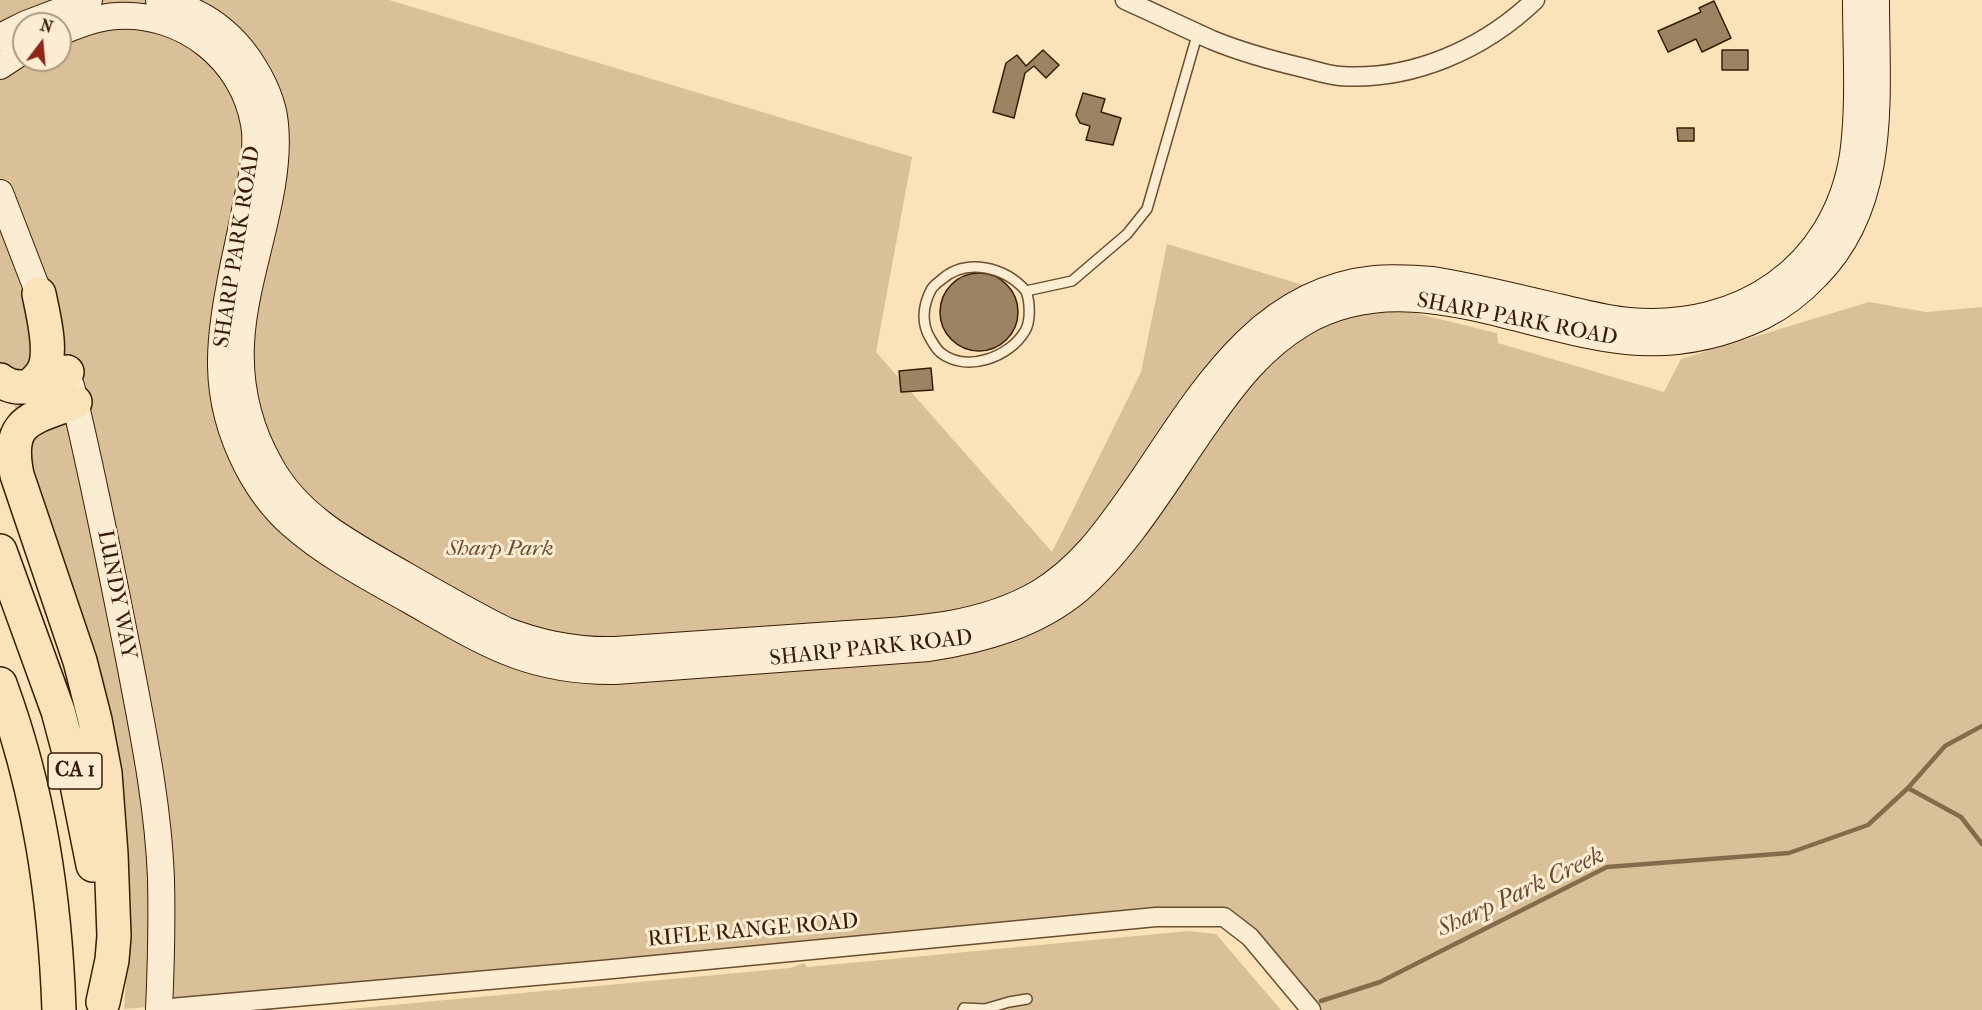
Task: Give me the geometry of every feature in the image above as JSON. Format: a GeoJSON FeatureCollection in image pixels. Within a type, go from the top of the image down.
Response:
{"type":"FeatureCollection","features":[{"type":"Feature","properties":{"kind":"highway"},"geometry":{"type":"LineString","coordinates":[[14,383],[43,372],[46,337],[39,294]]}},
{"type":"Feature","properties":{"kind":"highway"},"geometry":{"type":"LineString","coordinates":[[14,383],[71,387]]}},
{"type":"Feature","properties":{"kind":"highway"},"geometry":{"type":"LineString","coordinates":[[71,387],[18,431],[14,443],[14,457],[17,475],[80,661],[105,773],[114,936],[103,1006]]}},
{"type":"Feature","properties":{"kind":"highway","name":"CA 1"},"geometry":{"type":"LineString","coordinates":[[0,551],[48,680],[75,775],[94,871],[103,1006]]}},
{"type":"Feature","properties":{"kind":"highway","name":"CA 1"},"geometry":{"type":"LineString","coordinates":[[0,684],[29,774],[51,888],[58,1010]]}},
{"type":"Feature","properties":{"kind":"main road"},"geometry":{"type":"LineString","coordinates":[[58,12],[89,0]]}},
{"type":"Feature","properties":{"kind":"main road","name":"SHARP PARK ROAD"},"geometry":{"type":"LineString","coordinates":[[159,0],[199,14],[223,30],[242,50],[258,73],[269,98],[275,123],[273,173],[241,342],[243,391],[249,418],[271,468],[303,508],[325,527],[350,543],[505,630],[560,648],[586,651],[927,628],[976,619],[1013,606],[1039,593],[1064,576],[1102,537],[1211,382],[1249,338],[1296,304],[1348,284],[1385,279],[1433,280],[1599,316],[1656,323],[1708,316],[1736,307],[1764,293],[1808,256],[1825,233],[1848,180],[1856,128],[1856,0]]}},
{"type":"Feature","properties":{"kind":"main road","name":"SHARP PARK ROAD"},"geometry":{"type":"LineString","coordinates":[[72,28],[94,20],[117,16],[141,16],[167,23],[190,32],[210,45],[227,62],[240,82],[252,115],[256,147],[224,313],[220,369],[230,424],[239,450],[253,478],[269,501],[288,522],[339,561],[496,648],[525,660],[585,671],[929,648],[990,636],[1021,624],[1049,610],[1076,592],[1118,549],[1227,393],[1262,352],[1306,322],[1353,303],[1377,299],[1431,300],[1596,336],[1656,343],[1713,336],[1743,326],[1775,310],[1803,290],[1842,244],[1857,214],[1867,185],[1876,129],[1876,0]]}},
{"type":"Feature","properties":{"kind":"main road","name":"LUNDY WAY"},"geometry":{"type":"LineString","coordinates":[[0,193],[39,294],[71,387],[117,598],[155,809],[161,877],[159,1010]]}},
{"type":"Feature","properties":{"kind":"street"},"geometry":{"type":"LineString","coordinates":[[1125,0],[1213,40],[1287,64],[1339,76],[1378,75],[1416,69],[1486,40],[1512,22],[1535,0]]}},
{"type":"Feature","properties":{"kind":"street","name":"RIFLE RANGE ROAD"},"geometry":{"type":"LineString","coordinates":[[159,1010],[1156,917],[1224,916],[1250,937],[1311,1010]]}},
{"type":"Feature","properties":{"kind":"lane"},"geometry":{"type":"LineString","coordinates":[[1026,291],[1072,281],[1127,234],[1147,209],[1198,32]]}},
{"type":"Feature","properties":{"kind":"lane"},"geometry":{"type":"LineString","coordinates":[[982,266],[1011,277],[1026,291],[1030,301],[1026,329],[1017,342],[996,357],[965,361],[947,357],[938,351],[925,328],[924,310],[932,288],[948,273],[965,267],[982,266]]}},
{"type":"Feature","properties":{"kind":"lane"},"geometry":{"type":"LineString","coordinates":[[963,1010],[985,1010],[1009,1002],[1028,999]]}},
{"type":"Feature","properties":{"kind":"green space","name":"Sharp Park"},"geometry":{"type":"Polygon","coordinates":[[[0,0],[389,0],[912,157],[876,352],[1052,552],[1141,372],[1167,244],[1363,303],[1365,301],[1497,333],[1498,343],[1664,392],[1681,359],[1869,302],[1926,312],[1982,307],[1982,1010],[1311,1010],[1224,917],[124,1009],[127,967],[88,653],[14,404],[0,375],[0,0]]]}},
{"type":"Feature","properties":{"kind":"green space"},"geometry":{"type":"Polygon","coordinates":[[[1188,931],[1216,934],[1281,1010],[339,1010],[790,968],[804,963],[807,967],[1188,931]]]}},
{"type":"Feature","properties":{"kind":"building"},"geometry":{"type":"Polygon","coordinates":[[[1714,1],[1731,38],[1702,52],[1696,39],[1668,52],[1658,31],[1701,12],[1699,8],[1714,1]]]}},
{"type":"Feature","properties":{"kind":"building"},"geometry":{"type":"Polygon","coordinates":[[[1043,50],[1059,65],[1046,78],[1034,66],[1025,73],[1014,118],[993,112],[1006,63],[1017,55],[1026,66],[1043,50]]]}},
{"type":"Feature","properties":{"kind":"building"},"geometry":{"type":"Polygon","coordinates":[[[1722,50],[1748,50],[1748,70],[1722,70],[1722,50]]]}},
{"type":"Feature","properties":{"kind":"building"},"geometry":{"type":"Polygon","coordinates":[[[1083,93],[1105,99],[1101,112],[1121,118],[1113,145],[1086,140],[1090,126],[1080,123],[1076,115],[1083,93]]]}},
{"type":"Feature","properties":{"kind":"building"},"geometry":{"type":"Polygon","coordinates":[[[1677,128],[1694,128],[1694,141],[1678,141],[1677,128]]]}},
{"type":"Feature","properties":{"kind":"building"},"geometry":{"type":"Polygon","coordinates":[[[979,273],[994,276],[1007,284],[1015,297],[1018,312],[1015,327],[1007,340],[994,348],[979,351],[964,348],[951,340],[943,327],[940,312],[943,297],[951,284],[964,276],[979,273]]]}},
{"type":"Feature","properties":{"kind":"building"},"geometry":{"type":"Polygon","coordinates":[[[931,368],[933,390],[901,392],[899,371],[931,368]]]}},
{"type":"Feature","properties":{"kind":"waterway","name":"Sharp Park Creek"},"geometry":{"type":"LineString","coordinates":[[1321,1001],[1380,982],[1607,867],[1789,853],[1868,825],[1908,788],[1945,746],[1982,726]]}},
{"type":"Feature","properties":{"kind":"waterway","name":"Sharp Park Creek"},"geometry":{"type":"LineString","coordinates":[[1908,788],[1961,817],[1982,844]]}}]}
